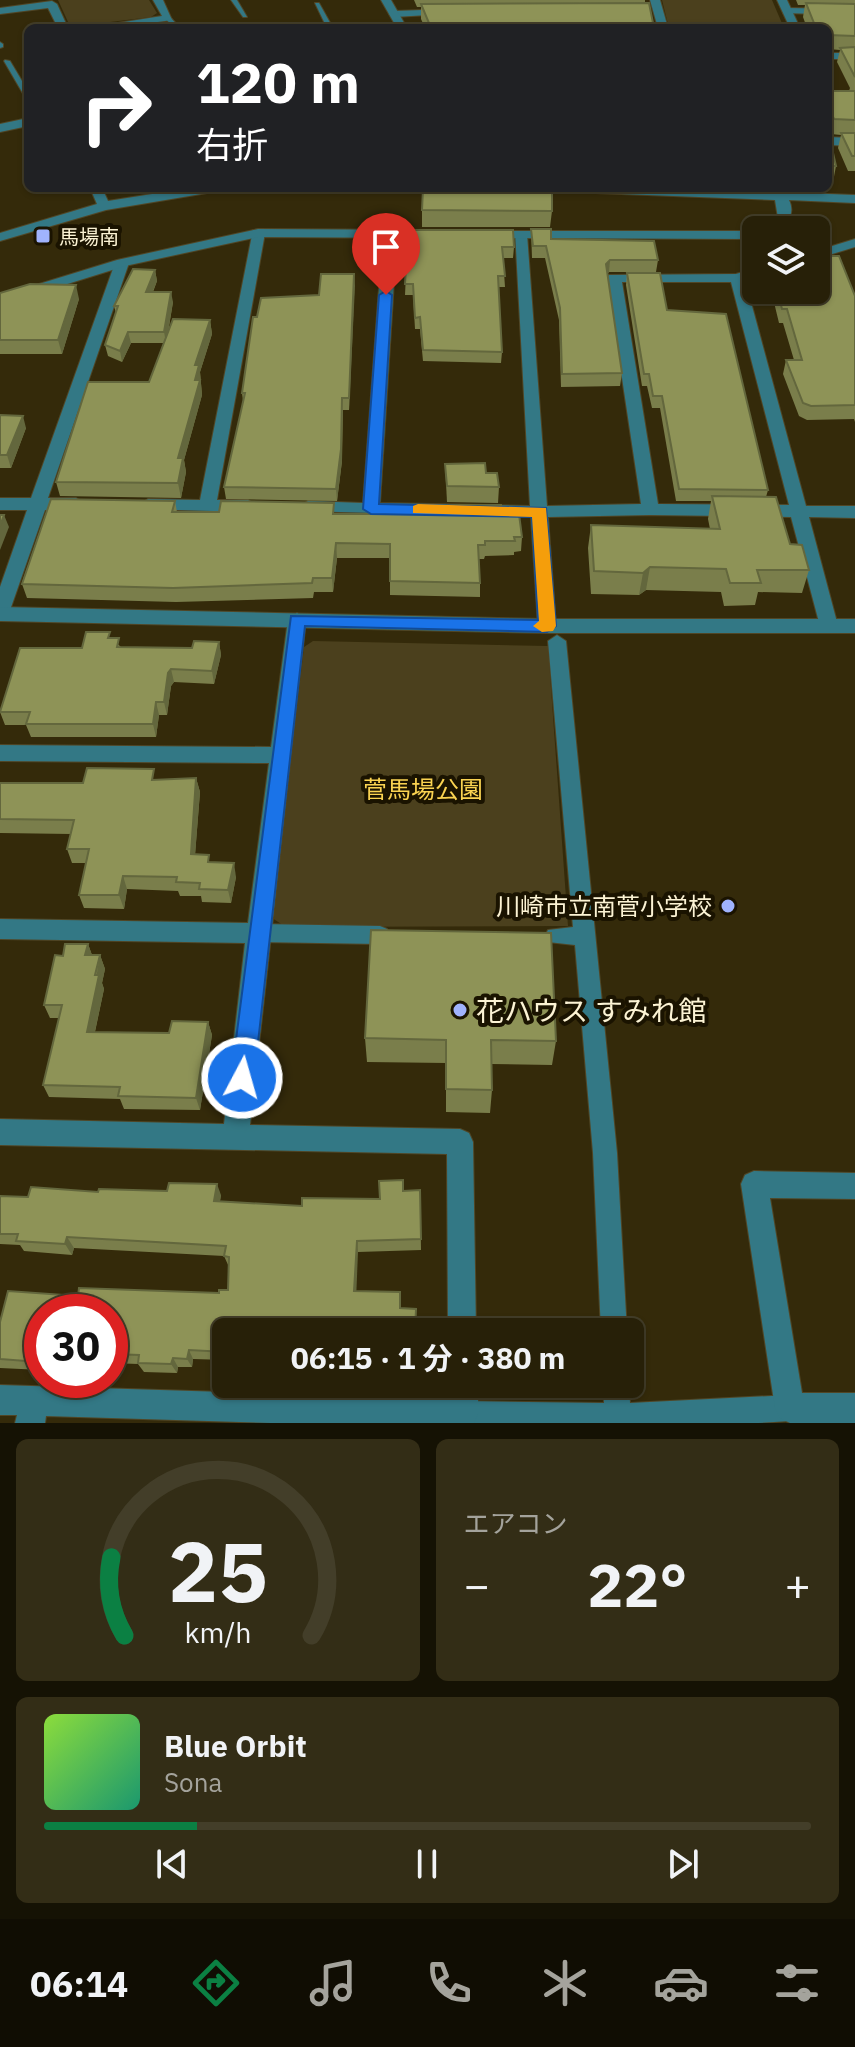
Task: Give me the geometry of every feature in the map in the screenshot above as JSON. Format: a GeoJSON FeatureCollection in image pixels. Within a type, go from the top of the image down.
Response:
{"type":"FeatureCollection","features":[{"type":"Feature","properties":{"kind":"street"},"geometry":{"type":"LineString","coordinates":[[122,24],[168,18],[158,0]]}},
{"type":"Feature","properties":{"kind":"street"},"geometry":{"type":"LineString","coordinates":[[386,0],[400,24]]}},
{"type":"Feature","properties":{"kind":"street"},"geometry":{"type":"LineString","coordinates":[[0,11],[52,4],[61,24]]}},
{"type":"Feature","properties":{"kind":"street"},"geometry":{"type":"LineString","coordinates":[[793,24],[785,5],[855,12]]}},
{"type":"Feature","properties":{"kind":"street"},"geometry":{"type":"LineString","coordinates":[[642,11],[656,6]]}},
{"type":"Feature","properties":{"kind":"street"},"geometry":{"type":"LineString","coordinates":[[394,14],[458,10]]}},
{"type":"Feature","properties":{"kind":"street"},"geometry":{"type":"LineString","coordinates":[[832,56],[855,56]]}},
{"type":"Feature","properties":{"kind":"street"},"geometry":{"type":"LineString","coordinates":[[0,128],[24,123]]}},
{"type":"Feature","properties":{"kind":"street"},"geometry":{"type":"LineString","coordinates":[[832,141],[855,142]]}},
{"type":"Feature","properties":{"kind":"street"},"geometry":{"type":"LineString","coordinates":[[98,192],[104,206]]}},
{"type":"Feature","properties":{"kind":"street"},"geometry":{"type":"LineString","coordinates":[[0,237],[104,206],[189,192]]}},
{"type":"Feature","properties":{"kind":"street"},"geometry":{"type":"LineString","coordinates":[[674,192],[855,199]]}},
{"type":"Feature","properties":{"kind":"street"},"geometry":{"type":"LineString","coordinates":[[780,196],[785,206],[784,216]]}},
{"type":"Feature","properties":{"kind":"street"},"geometry":{"type":"LineString","coordinates":[[207,506],[258,233]]}},
{"type":"Feature","properties":{"kind":"street"},"geometry":{"type":"LineString","coordinates":[[0,301],[122,263],[258,233],[448,234]]}},
{"type":"Feature","properties":{"kind":"street"},"geometry":{"type":"LineString","coordinates":[[371,509],[390,234]]}},
{"type":"Feature","properties":{"kind":"street"},"geometry":{"type":"LineString","coordinates":[[477,234],[742,235]]}},
{"type":"Feature","properties":{"kind":"street"},"geometry":{"type":"LineString","coordinates":[[520,234],[540,512],[605,1153],[613,1318]]}},
{"type":"Feature","properties":{"kind":"street"},"geometry":{"type":"LineString","coordinates":[[830,251],[855,243]]}},
{"type":"Feature","properties":{"kind":"street"},"geometry":{"type":"LineString","coordinates":[[122,263],[0,614],[297,620],[552,634],[855,626]]}},
{"type":"Feature","properties":{"kind":"street"},"geometry":{"type":"LineString","coordinates":[[650,509],[614,278],[742,276]]}},
{"type":"Feature","properties":{"kind":"street"},"geometry":{"type":"LineString","coordinates":[[737,278],[829,626]]}},
{"type":"Feature","properties":{"kind":"street"},"geometry":{"type":"LineString","coordinates":[[0,504],[100,505]]}},
{"type":"Feature","properties":{"kind":"street"},"geometry":{"type":"LineString","coordinates":[[131,505],[266,507]]}},
{"type":"Feature","properties":{"kind":"street"},"geometry":{"type":"LineString","coordinates":[[296,507],[540,512],[650,509],[855,512]]}},
{"type":"Feature","properties":{"kind":"street"},"geometry":{"type":"LineString","coordinates":[[236,1136],[297,620]]}},
{"type":"Feature","properties":{"kind":"street"},"geometry":{"type":"LineString","coordinates":[[0,753],[279,755]]}},
{"type":"Feature","properties":{"kind":"street"},"geometry":{"type":"LineString","coordinates":[[0,929],[380,935]]}},
{"type":"Feature","properties":{"kind":"street"},"geometry":{"type":"LineString","coordinates":[[555,936],[583,936]]}},
{"type":"Feature","properties":{"kind":"street"},"geometry":{"type":"LineString","coordinates":[[0,1132],[460,1142],[462,1318]]}},
{"type":"Feature","properties":{"kind":"street"},"geometry":{"type":"LineString","coordinates":[[798,1413],[754,1184],[855,1186]]}},
{"type":"Feature","properties":{"kind":"street"},"geometry":{"type":"LineString","coordinates":[[463,1398],[463,1414]]}},
{"type":"Feature","properties":{"kind":"street"},"geometry":{"type":"LineString","coordinates":[[617,1398],[618,1420]]}},
{"type":"Feature","properties":{"kind":"street"},"geometry":{"type":"LineString","coordinates":[[0,1400],[32,1413],[463,1414],[618,1420],[855,1408]]}},
{"type":"Feature","properties":{"kind":"lane"},"geometry":{"type":"LineString","coordinates":[[234,0],[245,16]]}},
{"type":"Feature","properties":{"kind":"lane"},"geometry":{"type":"LineString","coordinates":[[317,4],[328,24]]}},
{"type":"Feature","properties":{"kind":"lane"},"geometry":{"type":"LineString","coordinates":[[168,18],[173,24]]}},
{"type":"Feature","properties":{"kind":"lane"},"geometry":{"type":"LineString","coordinates":[[7,61],[24,90]]}},
{"type":"Feature","properties":{"kind":"green space"},"geometry":{"type":"Polygon","coordinates":[[[58,0],[149,0],[157,13],[151,17],[69,24],[58,0]]]}},
{"type":"Feature","properties":{"kind":"green space"},"geometry":{"type":"Polygon","coordinates":[[[662,0],[772,0],[782,24],[668,24],[662,0]]]}},
{"type":"Feature","properties":{"kind":"green space","name":"菅馬場公園"},"geometry":{"type":"Polygon","coordinates":[[[313,641],[548,646],[568,926],[286,927],[272,918],[304,647],[313,641]]]}},
{"type":"Feature","properties":{"kind":"building"},"geometry":{"type":"Polygon","coordinates":[[[649,3],[653,24],[429,24],[421,4],[649,3]]]}},
{"type":"Feature","properties":{"kind":"building"},"geometry":{"type":"Polygon","coordinates":[[[806,3],[855,4],[855,36],[832,35],[832,24],[814,24],[806,3]]]}},
{"type":"Feature","properties":{"kind":"building"},"geometry":{"type":"Polygon","coordinates":[[[855,47],[855,77],[840,48],[855,47]]]}},
{"type":"Feature","properties":{"kind":"building"},"geometry":{"type":"Polygon","coordinates":[[[832,91],[855,91],[855,120],[834,119],[832,91]]]}},
{"type":"Feature","properties":{"kind":"building"},"geometry":{"type":"Polygon","coordinates":[[[841,133],[855,133],[855,156],[852,156],[841,133]]]}},
{"type":"Feature","properties":{"kind":"building"},"geometry":{"type":"Polygon","coordinates":[[[423,192],[552,192],[552,211],[422,210],[423,192]]]}},
{"type":"Feature","properties":{"kind":"building"},"geometry":{"type":"Polygon","coordinates":[[[531,229],[551,229],[551,239],[654,241],[658,260],[610,260],[606,264],[622,373],[562,374],[560,308],[546,246],[533,246],[531,229]]]}},
{"type":"Feature","properties":{"kind":"building"},"geometry":{"type":"Polygon","coordinates":[[[408,230],[513,230],[514,247],[502,247],[505,276],[498,276],[502,352],[423,350],[420,317],[415,318],[413,284],[405,284],[408,230]]]}},
{"type":"Feature","properties":{"kind":"building"},"geometry":{"type":"Polygon","coordinates":[[[830,256],[839,256],[855,296],[855,405],[811,406],[803,403],[786,360],[802,360],[787,309],[782,309],[781,304],[830,304],[830,256]]]}},
{"type":"Feature","properties":{"kind":"building"},"geometry":{"type":"Polygon","coordinates":[[[133,269],[155,270],[146,292],[171,292],[164,332],[128,332],[120,351],[105,345],[118,306],[114,306],[133,269]]]}},
{"type":"Feature","properties":{"kind":"building"},"geometry":{"type":"Polygon","coordinates":[[[627,273],[660,273],[667,310],[726,314],[768,490],[679,489],[662,396],[653,396],[649,374],[644,374],[627,273]]]}},
{"type":"Feature","properties":{"kind":"building"},"geometry":{"type":"Polygon","coordinates":[[[321,274],[354,274],[349,398],[342,398],[336,489],[224,487],[245,393],[242,393],[253,317],[257,317],[261,298],[319,295],[321,274]]]}},
{"type":"Feature","properties":{"kind":"building"},"geometry":{"type":"Polygon","coordinates":[[[30,284],[76,285],[58,340],[0,340],[0,293],[30,284]]]}},
{"type":"Feature","properties":{"kind":"building"},"geometry":{"type":"Polygon","coordinates":[[[173,319],[210,320],[195,365],[199,365],[195,380],[200,380],[178,458],[183,458],[178,483],[56,482],[88,382],[149,382],[173,319]]]}},
{"type":"Feature","properties":{"kind":"building"},"geometry":{"type":"Polygon","coordinates":[[[0,415],[23,416],[7,455],[0,455],[0,415]]]}},
{"type":"Feature","properties":{"kind":"building"},"geometry":{"type":"Polygon","coordinates":[[[485,463],[486,473],[497,473],[499,487],[447,486],[445,464],[485,463]]]}},
{"type":"Feature","properties":{"kind":"building"},"geometry":{"type":"Polygon","coordinates":[[[712,496],[776,497],[790,544],[802,545],[809,570],[757,570],[761,583],[730,583],[726,569],[650,567],[643,573],[594,571],[591,525],[720,529],[712,496]]]}},
{"type":"Feature","properties":{"kind":"building"},"geometry":{"type":"Polygon","coordinates":[[[51,499],[175,501],[172,512],[219,512],[221,501],[334,503],[333,514],[449,514],[448,505],[501,505],[502,514],[519,514],[522,537],[514,537],[515,541],[485,541],[485,545],[478,545],[480,583],[390,581],[390,544],[336,543],[332,578],[313,578],[312,583],[173,588],[22,584],[51,499]]]}},
{"type":"Feature","properties":{"kind":"building"},"geometry":{"type":"Polygon","coordinates":[[[86,632],[110,632],[108,638],[119,638],[117,647],[192,648],[194,641],[219,642],[212,671],[171,669],[164,702],[156,702],[153,724],[26,724],[30,712],[0,712],[20,648],[82,648],[86,632]]]}},
{"type":"Feature","properties":{"kind":"building"},"geometry":{"type":"Polygon","coordinates":[[[87,768],[154,769],[152,780],[196,778],[191,854],[209,855],[208,862],[234,863],[228,890],[199,889],[200,883],[176,882],[177,877],[123,876],[119,895],[79,895],[89,849],[67,849],[74,820],[0,819],[0,783],[83,783],[87,768]]]}},
{"type":"Feature","properties":{"kind":"building","name":"花ハウス すみれ館"},"geometry":{"type":"Polygon","coordinates":[[[371,930],[551,933],[556,1041],[491,1040],[492,1090],[446,1089],[446,1040],[365,1038],[371,930]]]}},
{"type":"Feature","properties":{"kind":"building"},"geometry":{"type":"Polygon","coordinates":[[[65,944],[88,944],[85,955],[100,955],[87,1032],[169,1033],[172,1021],[208,1022],[196,1098],[118,1096],[120,1087],[43,1085],[62,1005],[44,1005],[55,955],[63,956],[65,944]]]}},
{"type":"Feature","properties":{"kind":"building"},"geometry":{"type":"Polygon","coordinates":[[[403,1180],[403,1191],[420,1190],[421,1239],[357,1241],[354,1291],[400,1292],[400,1308],[416,1309],[416,1318],[212,1318],[212,1351],[189,1350],[187,1359],[173,1358],[171,1364],[138,1363],[139,1355],[128,1355],[128,1294],[78,1294],[79,1288],[219,1293],[219,1290],[228,1290],[229,1257],[224,1256],[226,1246],[67,1237],[65,1244],[16,1241],[18,1234],[0,1234],[0,1196],[28,1197],[31,1187],[98,1192],[99,1189],[167,1191],[169,1183],[217,1184],[214,1201],[302,1206],[302,1198],[380,1199],[379,1181],[403,1180]]]}},
{"type":"Feature","properties":{"kind":"building"},"geometry":{"type":"Polygon","coordinates":[[[8,1291],[50,1294],[24,1294],[24,1361],[0,1359],[0,1322],[8,1291]]]}},
{"type":"Feature","properties":{"kind":"slow traffic"},"geometry":{"type":"LineString","coordinates":[[418,509],[540,512],[547,626],[542,626]]}},
{"type":"Feature","properties":{"kind":"place","name":"馬場南"},"geometry":{"type":"Point","coordinates":[43,236]}},
{"type":"Feature","properties":{"kind":"place","name":"川崎市立南菅小学校"},"geometry":{"type":"Point","coordinates":[728,906]}},
{"type":"Feature","properties":{"kind":"place","name":"花ハウス すみれ館"},"geometry":{"type":"Point","coordinates":[460,1010]}},
{"type":"Feature","properties":{"kind":"route"},"geometry":{"type":"LineString","coordinates":[[242,1078],[297,620],[547,626],[540,512],[371,509],[386,295]]}}]}
